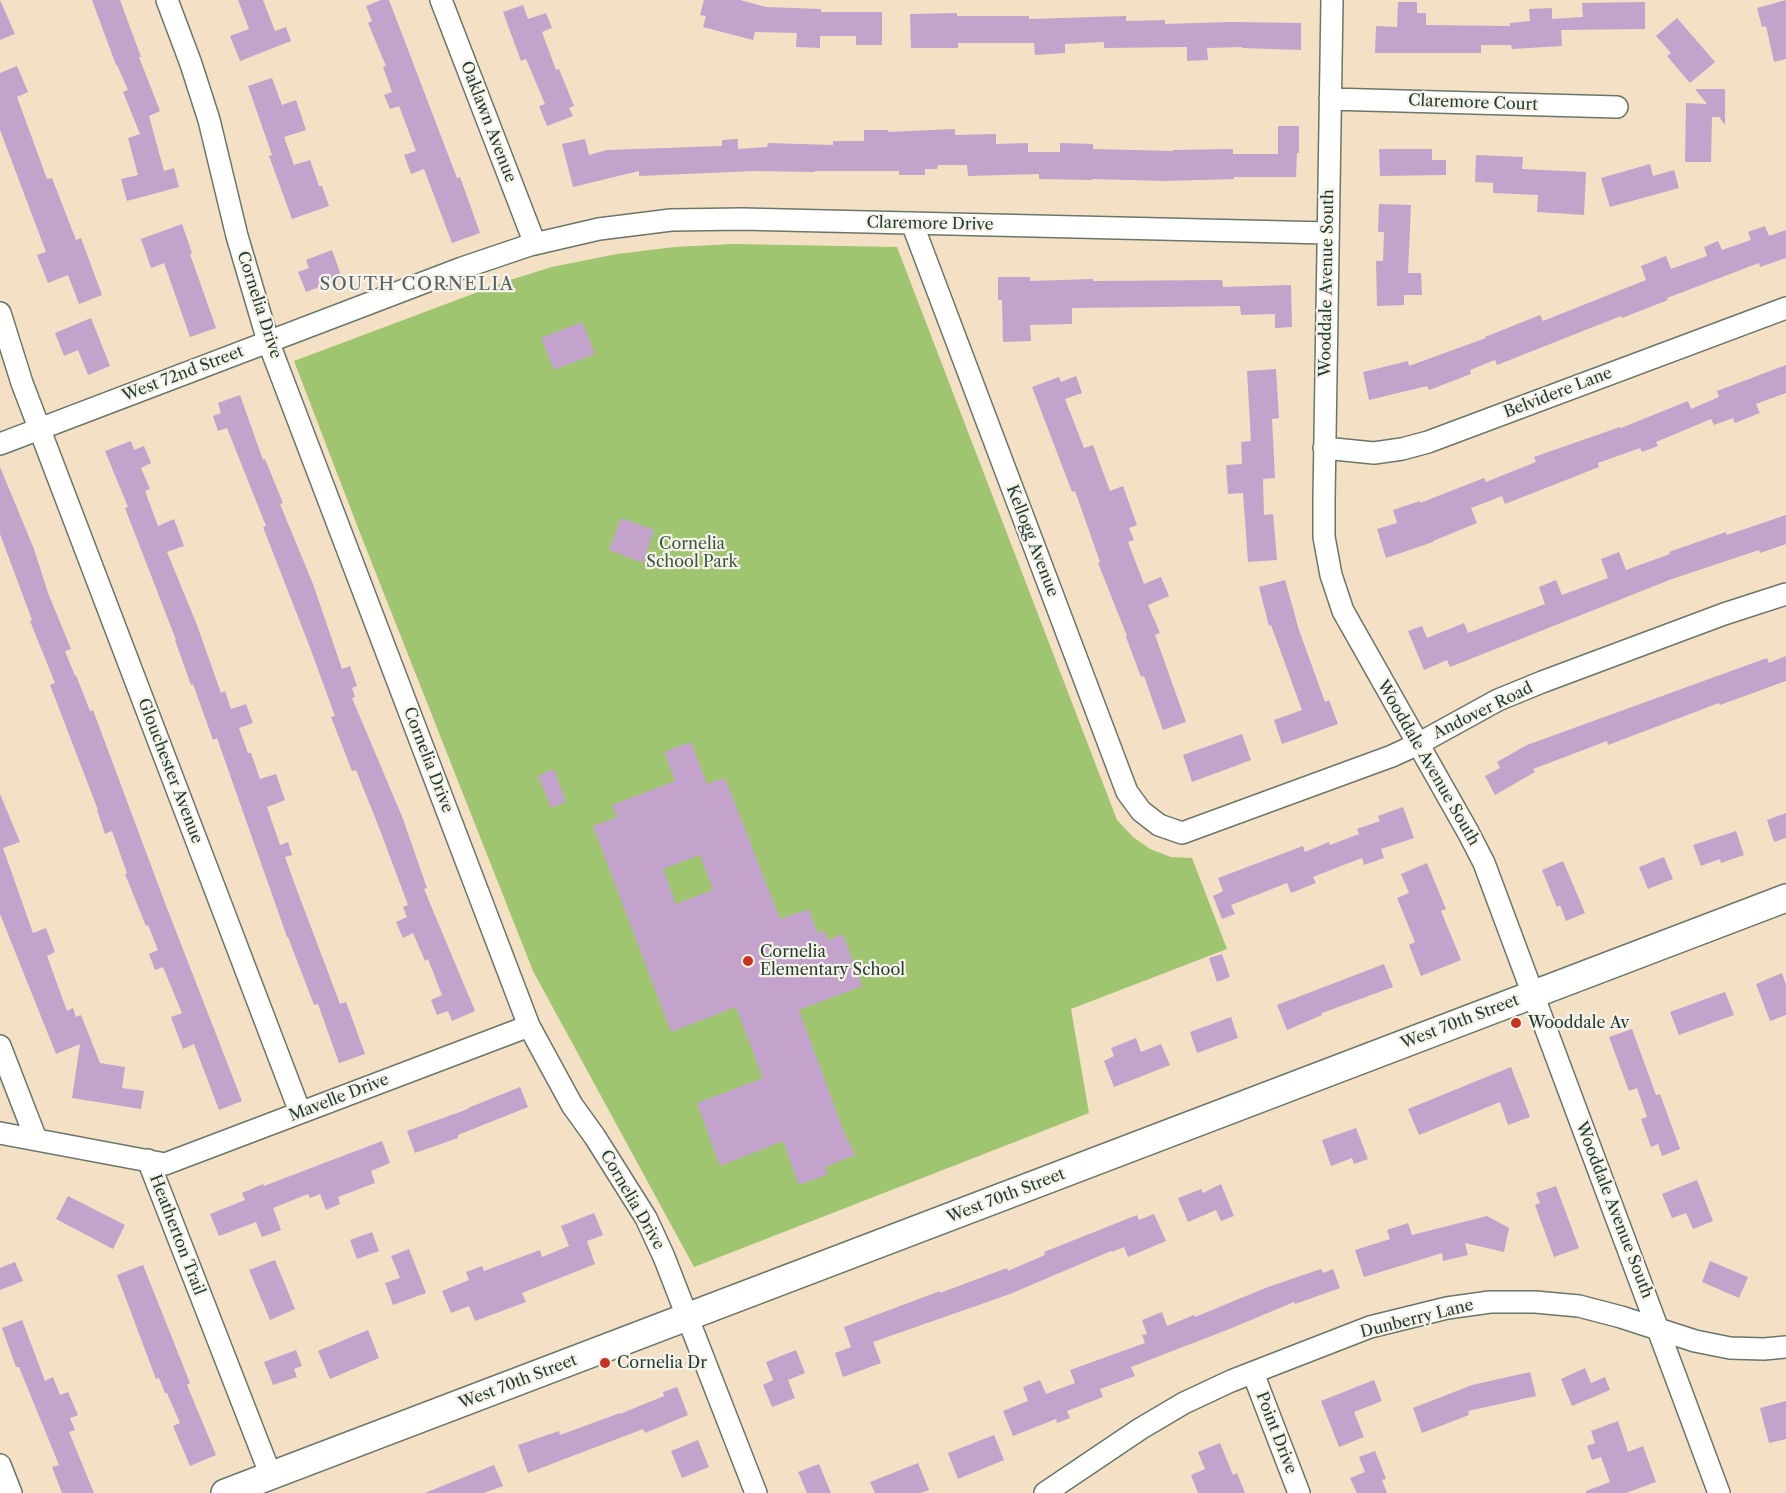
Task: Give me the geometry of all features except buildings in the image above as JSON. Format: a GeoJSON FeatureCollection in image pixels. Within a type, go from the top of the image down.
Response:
{"type":"FeatureCollection","features":[{"type":"Feature","properties":{"kind":"street","name":"Cornelia Drive"},"geometry":{"type":"LineString","coordinates":[[167,0],[209,120],[237,236],[268,341],[529,1026],[572,1105],[638,1203],[664,1257],[756,1493]]}},
{"type":"Feature","properties":{"kind":"street","name":"Oaklawn Avenue"},"geometry":{"type":"LineString","coordinates":[[441,0],[535,244]]}},
{"type":"Feature","properties":{"kind":"street","name":"Wooddale Avenue South"},"geometry":{"type":"LineString","coordinates":[[1332,0],[1324,448],[1324,537],[1331,575],[1343,611],[1484,863],[1719,1493]]}},
{"type":"Feature","properties":{"kind":"street","name":"Claremore Court"},"geometry":{"type":"LineString","coordinates":[[1330,99],[1617,107]]}},
{"type":"Feature","properties":{"kind":"street","name":"Claremore Drive"},"geometry":{"type":"LineString","coordinates":[[535,244],[599,229],[671,220],[742,219],[1328,233]]}},
{"type":"Feature","properties":{"kind":"street","name":"Kellogg Avenue"},"geometry":{"type":"LineString","coordinates":[[912,224],[1127,792],[1141,811],[1159,825],[1182,832]]}},
{"type":"Feature","properties":{"kind":"street","name":"West 72nd Street"},"geometry":{"type":"LineString","coordinates":[[0,444],[462,268],[535,244]]}},
{"type":"Feature","properties":{"kind":"street","name":"Belvidere Lane"},"geometry":{"type":"LineString","coordinates":[[1324,448],[1374,453],[1428,442],[1786,308]]}},
{"type":"Feature","properties":{"kind":"street","name":"Glouchester Avenue"},"geometry":{"type":"LineString","coordinates":[[0,313],[22,383],[300,1112]]}},
{"type":"Feature","properties":{"kind":"street","name":"Andover Road"},"geometry":{"type":"LineString","coordinates":[[1182,832],[1392,756],[1498,700],[1542,682],[1724,614],[1786,594]]}},
{"type":"Feature","properties":{"kind":"street","name":"West 70th Street"},"geometry":{"type":"LineString","coordinates":[[225,1493],[1786,898]]}},
{"type":"Feature","properties":{"kind":"street","name":"Mavelle Drive"},"geometry":{"type":"LineString","coordinates":[[148,1160],[165,1164],[529,1026]]}},
{"type":"Feature","properties":{"kind":"street"},"geometry":{"type":"LineString","coordinates":[[0,1046],[36,1140]]}},
{"type":"Feature","properties":{"kind":"street"},"geometry":{"type":"LineString","coordinates":[[0,1133],[36,1140]]}},
{"type":"Feature","properties":{"kind":"street","name":"Heatherton Trail"},"geometry":{"type":"LineString","coordinates":[[36,1140],[148,1160],[271,1476]]}},
{"type":"Feature","properties":{"kind":"street","name":"Dunberry Lane"},"geometry":{"type":"LineString","coordinates":[[1045,1493],[1140,1429],[1184,1403],[1253,1373],[1370,1328],[1447,1308],[1490,1302],[1535,1302],[1579,1306],[1695,1341],[1730,1348],[1786,1347]]}},
{"type":"Feature","properties":{"kind":"street","name":"Point Drive"},"geometry":{"type":"LineString","coordinates":[[1253,1373],[1299,1493]]}},
{"type":"Feature","properties":{"kind":"street"},"geometry":{"type":"LineString","coordinates":[[0,1465],[11,1493]]}},
{"type":"Feature","properties":{"kind":"green space","name":"Cornelia School Park"},"geometry":{"type":"Polygon","coordinates":[[[733,244],[897,247],[1117,820],[1133,837],[1150,849],[1171,857],[1192,858],[1227,949],[1071,1009],[1089,1113],[694,1267],[533,971],[294,361],[510,280],[552,267],[617,254],[675,247],[733,244]]]}},
{"type":"Feature","properties":{"kind":"place","name":"Cornelia Elementary School"},"geometry":{"type":"Point","coordinates":[748,961]}},
{"type":"Feature","properties":{"kind":"place","name":"Wooddale Av"},"geometry":{"type":"Point","coordinates":[1516,1023]}},
{"type":"Feature","properties":{"kind":"place","name":"Cornelia Dr"},"geometry":{"type":"Point","coordinates":[605,1363]}},
{"type":"Feature","properties":{"kind":"district","name":"SOUTH CORNELIA"},"geometry":{"type":"Point","coordinates":[417,285]}}]}
